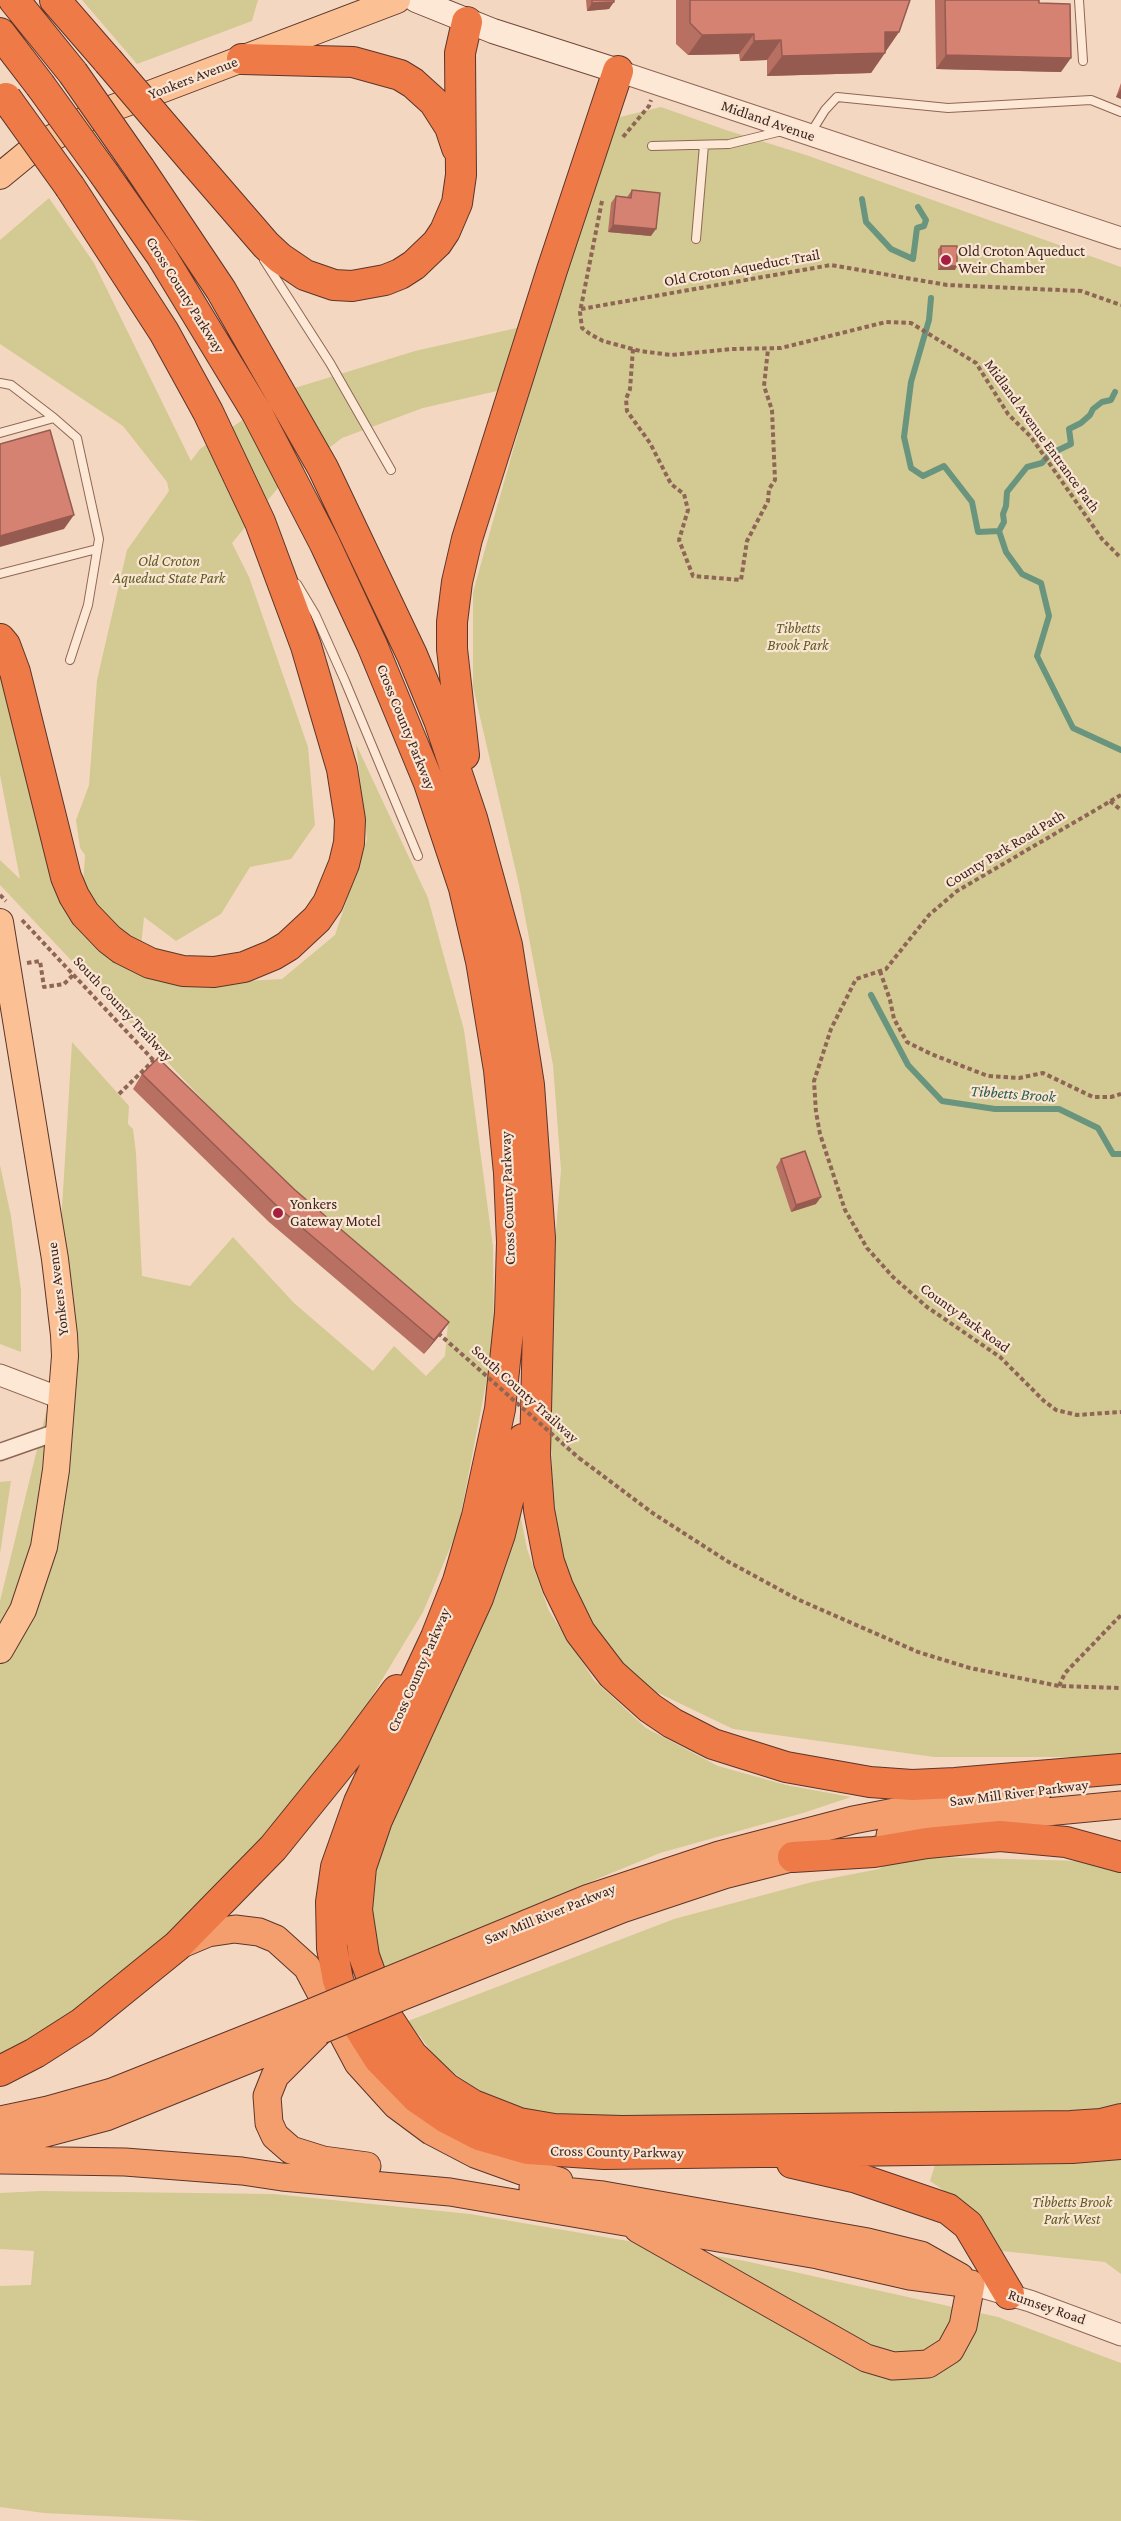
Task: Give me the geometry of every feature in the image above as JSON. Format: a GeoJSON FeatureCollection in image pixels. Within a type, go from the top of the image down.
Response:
{"type":"FeatureCollection","features":[{"type":"Feature","properties":{"kind":"highway","name":"Cross County Parkway"},"geometry":{"type":"LineString","coordinates":[[15,0],[73,73],[140,168],[221,290],[291,409],[327,477],[412,655],[439,720],[472,818],[507,945],[529,1085],[540,1238],[538,1342]]}},
{"type":"Feature","properties":{"kind":"highway"},"geometry":{"type":"LineString","coordinates":[[55,0],[239,215],[280,258],[305,274],[334,285],[369,284],[400,274],[414,265],[437,243],[445,231],[457,203],[461,175],[460,53],[467,22]]}},
{"type":"Feature","properties":{"kind":"highway","name":"Cross County Parkway"},"geometry":{"type":"LineString","coordinates":[[0,33],[40,85],[161,255],[220,350],[274,445],[325,544],[372,645],[429,783],[453,852],[477,942],[494,1034],[507,1139],[512,1242],[510,1313],[500,1409],[486,1481],[468,1549],[436,1637],[359,1802],[336,1867],[331,1902],[332,1948],[343,1995],[358,2029],[384,2066],[417,2098],[446,2118],[496,2141],[528,2149],[569,2153],[739,2152]]}},
{"type":"Feature","properties":{"kind":"highway"},"geometry":{"type":"LineString","coordinates":[[242,59],[353,62],[400,75],[424,92],[442,113],[456,142],[461,175]]}},
{"type":"Feature","properties":{"kind":"highway"},"geometry":{"type":"LineString","coordinates":[[472,818],[452,649],[452,622],[457,582],[471,529],[552,270],[618,70]]}},
{"type":"Feature","properties":{"kind":"highway"},"geometry":{"type":"LineString","coordinates":[[0,639],[5,645],[15,672],[59,855],[74,896],[96,928],[122,949],[150,963],[165,968],[214,972],[258,962],[288,946],[303,933],[328,903],[344,864],[349,843],[350,820],[342,769],[320,691],[289,596],[260,522],[208,412],[164,332],[70,187],[3,94]]}},
{"type":"Feature","properties":{"kind":"highway"},"geometry":{"type":"LineString","coordinates":[[538,1342],[535,1426],[536,1484],[549,1562],[567,1610],[590,1646],[612,1674],[650,1708],[692,1735],[736,1752],[810,1773],[870,1782],[912,1785],[955,1784],[1121,1769]]}},
{"type":"Feature","properties":{"kind":"highway"},"geometry":{"type":"LineString","coordinates":[[538,1342],[524,1436],[500,1534],[478,1598],[377,1820],[361,1867],[357,1910],[364,1956],[386,2014],[412,2055],[434,2079],[473,2104],[519,2123],[562,2130],[1071,2126],[1101,2124],[1121,2119]]}},
{"type":"Feature","properties":{"kind":"highway"},"geometry":{"type":"LineString","coordinates":[[0,2071],[35,2053],[82,2023],[177,1946],[241,1882],[291,1826],[368,1731],[436,1637]]}},
{"type":"Feature","properties":{"kind":"highway","name":"Saw Mill River Parkway"},"geometry":{"type":"LineString","coordinates":[[0,2142],[42,2134],[106,2117],[317,2021],[394,1989],[599,1894],[684,1865],[752,1845],[853,1820],[931,1805],[1006,1793],[1121,1782]]}},
{"type":"Feature","properties":{"kind":"highway","name":"Saw Mill River Parkway"},"geometry":{"type":"LineString","coordinates":[[394,1989],[724,1875],[793,1857],[862,1840],[934,1827],[1027,1814],[1121,1805]]}},
{"type":"Feature","properties":{"kind":"highway"},"geometry":{"type":"LineString","coordinates":[[793,1857],[874,1852],[927,1843],[1000,1836],[1066,1842],[1121,1857]]}},
{"type":"Feature","properties":{"kind":"highway"},"geometry":{"type":"LineString","coordinates":[[177,1946],[208,1933],[236,1929],[259,1932],[276,1939],[289,1948],[307,1967],[358,2063],[382,2092],[410,2117],[460,2147],[496,2162],[603,2195]]}},
{"type":"Feature","properties":{"kind":"highway"},"geometry":{"type":"LineString","coordinates":[[317,2021],[275,2076],[267,2096],[269,2123],[279,2140],[291,2150],[305,2156],[340,2163],[427,2172],[558,2192],[603,2195],[890,2247],[921,2255],[971,2284]]}},
{"type":"Feature","properties":{"kind":"highway","name":"Saw Mill River Parkway"},"geometry":{"type":"LineString","coordinates":[[0,2120],[48,2110],[112,2092],[317,2021]]}},
{"type":"Feature","properties":{"kind":"highway"},"geometry":{"type":"LineString","coordinates":[[739,2152],[1063,2149],[1121,2144]]}},
{"type":"Feature","properties":{"kind":"highway"},"geometry":{"type":"LineString","coordinates":[[739,2152],[857,2178],[948,2209],[968,2225],[1009,2294]]}},
{"type":"Feature","properties":{"kind":"highway"},"geometry":{"type":"LineString","coordinates":[[0,2160],[125,2162],[242,2170],[282,2177],[450,2192],[818,2255],[910,2276],[971,2284]]}},
{"type":"Feature","properties":{"kind":"highway"},"geometry":{"type":"LineString","coordinates":[[0,2176],[282,2177]]}},
{"type":"Feature","properties":{"kind":"highway"},"geometry":{"type":"LineString","coordinates":[[627,2222],[866,2358],[893,2366],[928,2364],[950,2350],[963,2326],[971,2284]]}},
{"type":"Feature","properties":{"kind":"main road","name":"Yonkers Avenue"},"geometry":{"type":"LineString","coordinates":[[0,176],[34,148],[74,124],[397,0]]}},
{"type":"Feature","properties":{"kind":"main road","name":"Midland Avenue"},"geometry":{"type":"LineString","coordinates":[[416,0],[467,22],[618,70]]}},
{"type":"Feature","properties":{"kind":"main road","name":"Yonkers Avenue"},"geometry":{"type":"LineString","coordinates":[[0,922],[60,1294],[64,1335],[60,1431],[44,1548],[23,1610],[0,1650]]}},
{"type":"Feature","properties":{"kind":"street","name":"Midland Avenue"},"geometry":{"type":"LineString","coordinates":[[618,70],[1121,238]]}},
{"type":"Feature","properties":{"kind":"street"},"geometry":{"type":"LineString","coordinates":[[0,1375],[63,1399]]}},
{"type":"Feature","properties":{"kind":"street"},"geometry":{"type":"LineString","coordinates":[[0,1452],[60,1431]]}},
{"type":"Feature","properties":{"kind":"street","name":"Rumsey Road"},"geometry":{"type":"LineString","coordinates":[[971,2284],[1009,2294],[1121,2335]]}},
{"type":"Feature","properties":{"kind":"lane"},"geometry":{"type":"LineString","coordinates":[[1079,0],[1083,61]]}},
{"type":"Feature","properties":{"kind":"lane"},"geometry":{"type":"LineString","coordinates":[[652,146],[729,144],[800,132],[837,97],[948,108],[1091,100],[1121,112]]}},
{"type":"Feature","properties":{"kind":"lane"},"geometry":{"type":"LineString","coordinates":[[696,239],[704,145]]}},
{"type":"Feature","properties":{"kind":"lane"},"geometry":{"type":"LineString","coordinates":[[239,215],[258,250],[330,363],[391,470]]}},
{"type":"Feature","properties":{"kind":"lane"},"geometry":{"type":"LineString","coordinates":[[0,383],[10,385],[77,438],[99,539],[88,605],[70,660]]}},
{"type":"Feature","properties":{"kind":"lane"},"geometry":{"type":"LineString","coordinates":[[0,433],[54,418]]}},
{"type":"Feature","properties":{"kind":"lane"},"geometry":{"type":"LineString","coordinates":[[260,522],[315,614],[418,856]]}},
{"type":"Feature","properties":{"kind":"lane"},"geometry":{"type":"LineString","coordinates":[[0,574],[98,549]]}},
{"type":"Feature","properties":{"kind":"path"},"geometry":{"type":"LineString","coordinates":[[618,146],[649,106],[657,84]]}},
{"type":"Feature","properties":{"kind":"path"},"geometry":{"type":"LineString","coordinates":[[580,309],[603,194]]}},
{"type":"Feature","properties":{"kind":"path","name":"Old Croton Aqueduct Trail"},"geometry":{"type":"LineString","coordinates":[[580,309],[831,265],[947,285],[1081,291],[1121,305]]}},
{"type":"Feature","properties":{"kind":"path","name":"Midland Avenue Entrance Path"},"geometry":{"type":"LineString","coordinates":[[580,309],[582,328],[603,341],[671,355],[732,349],[790,347],[886,322],[911,323],[922,328],[976,363],[1008,414],[1041,451],[1102,539],[1121,558]]}},
{"type":"Feature","properties":{"kind":"path"},"geometry":{"type":"LineString","coordinates":[[633,349],[630,389],[626,399],[627,411],[650,443],[671,484],[684,494],[688,510],[679,540],[693,576],[741,580],[747,541],[768,501],[769,489],[775,480],[772,410],[764,386],[768,349]]}},
{"type":"Feature","properties":{"kind":"path","name":"County Park Road Path"},"geometry":{"type":"LineString","coordinates":[[856,979],[885,969],[945,900],[1121,795]]}},
{"type":"Feature","properties":{"kind":"path"},"geometry":{"type":"LineString","coordinates":[[1110,801],[1121,810]]}},
{"type":"Feature","properties":{"kind":"path","name":"South County Trailway"},"geometry":{"type":"LineString","coordinates":[[28,927],[159,1066]]}},
{"type":"Feature","properties":{"kind":"path"},"geometry":{"type":"LineString","coordinates":[[40,961],[44,987],[64,984],[74,974]]}},
{"type":"Feature","properties":{"kind":"path"},"geometry":{"type":"LineString","coordinates":[[880,971],[891,1000],[894,1019],[908,1042],[931,1054],[988,1076],[1019,1078],[1043,1073],[1093,1097],[1111,1097],[1121,1094]]}},
{"type":"Feature","properties":{"kind":"path","name":"County Park Road"},"geometry":{"type":"LineString","coordinates":[[856,979],[841,1006],[822,1053],[814,1081],[820,1134],[834,1181],[845,1210],[867,1248],[893,1277],[927,1307],[1000,1357],[1056,1410],[1077,1415],[1121,1412]]}},
{"type":"Feature","properties":{"kind":"path"},"geometry":{"type":"LineString","coordinates":[[119,1095],[154,1060]]}},
{"type":"Feature","properties":{"kind":"path","name":"South County Trailway"},"geometry":{"type":"LineString","coordinates":[[437,1332],[579,1458],[654,1515],[727,1561],[797,1599],[918,1652],[970,1668],[1059,1686],[1121,1688]]}},
{"type":"Feature","properties":{"kind":"path"},"geometry":{"type":"LineString","coordinates":[[1059,1686],[1065,1673],[1121,1615]]}},
{"type":"Feature","properties":{"kind":"green space"},"geometry":{"type":"Polygon","coordinates":[[[82,0],[258,0],[252,21],[137,64],[82,0]]]}},
{"type":"Feature","properties":{"kind":"green space","name":"Tibbetts Brook Park"},"geometry":{"type":"Polygon","coordinates":[[[661,107],[806,155],[1121,267],[1121,1757],[934,1757],[733,1729],[617,1673],[567,1585],[554,1533],[550,1408],[554,1254],[561,1170],[553,1065],[519,885],[473,687],[473,592],[532,383],[423,408],[342,438],[278,488],[232,543],[249,577],[308,747],[315,825],[291,859],[250,867],[221,914],[176,941],[144,917],[139,967],[189,984],[282,979],[335,935],[367,839],[356,744],[428,898],[464,1030],[493,1247],[494,1342],[458,1529],[423,1612],[354,1726],[264,1847],[162,1946],[50,2035],[0,2059],[0,1601],[51,1392],[72,1042],[129,1106],[128,1124],[133,1129],[136,1153],[142,1276],[190,1286],[233,1237],[294,1303],[373,1371],[394,1346],[426,1376],[445,1356],[448,1322],[293,1190],[240,1139],[0,885],[0,860],[20,879],[0,775],[0,650],[81,914],[85,855],[80,848],[76,820],[89,785],[97,680],[127,550],[169,491],[167,482],[123,426],[0,344],[0,240],[49,198],[94,263],[191,461],[200,449],[285,391],[415,351],[552,320],[616,118],[661,107]]]}},
{"type":"Feature","properties":{"kind":"green space"},"geometry":{"type":"Polygon","coordinates":[[[0,1165],[11,1216],[21,1290],[21,1352],[0,1344],[0,1165]]]}},
{"type":"Feature","properties":{"kind":"green space"},"geometry":{"type":"Polygon","coordinates":[[[11,1481],[0,1554],[0,1482],[11,1481]]]}},
{"type":"Feature","properties":{"kind":"green space"},"geometry":{"type":"Polygon","coordinates":[[[518,1502],[527,1549],[549,1611],[594,1680],[646,1728],[718,1766],[786,1785],[851,1797],[803,1813],[660,1853],[377,1970],[365,1901],[372,1850],[518,1502]]]}},
{"type":"Feature","properties":{"kind":"green space"},"geometry":{"type":"Polygon","coordinates":[[[932,1857],[1083,1861],[1095,1862],[1121,1872],[1121,2110],[583,2124],[494,2101],[441,2064],[408,2021],[674,1919],[812,1882],[932,1857]]]}},
{"type":"Feature","properties":{"kind":"green space","name":"Tibbetts Brook Park West"},"geometry":{"type":"Polygon","coordinates":[[[1121,2157],[1121,2274],[1105,2262],[1002,2251],[985,2224],[963,2204],[930,2181],[935,2165],[1071,2163],[1121,2157]]]}},
{"type":"Feature","properties":{"kind":"green space"},"geometry":{"type":"Polygon","coordinates":[[[40,2191],[274,2194],[470,2214],[745,2261],[998,2317],[1121,2363],[1121,2521],[205,2521],[44,2513],[0,2507],[0,2286],[31,2285],[34,2251],[0,2249],[0,2193],[40,2191]]]}},
{"type":"Feature","properties":{"kind":"building"},"geometry":{"type":"Polygon","coordinates":[[[592,0],[614,0],[614,2],[592,3],[592,0]]]}},
{"type":"Feature","properties":{"kind":"building"},"geometry":{"type":"Polygon","coordinates":[[[690,0],[910,0],[899,32],[885,32],[885,53],[782,56],[781,40],[754,41],[754,34],[702,35],[690,23],[690,0]]]}},
{"type":"Feature","properties":{"kind":"building"},"geometry":{"type":"Polygon","coordinates":[[[945,0],[1039,0],[1039,3],[1070,4],[1071,58],[946,55],[945,0]]]}},
{"type":"Feature","properties":{"kind":"building"},"geometry":{"type":"Polygon","coordinates":[[[632,190],[660,193],[656,229],[613,225],[616,196],[631,198],[632,190]]]}},
{"type":"Feature","properties":{"kind":"building","name":"Old Croton Aqueduct Weir Chamber"},"geometry":{"type":"Polygon","coordinates":[[[941,246],[957,246],[957,266],[941,266],[941,246]]]}},
{"type":"Feature","properties":{"kind":"building"},"geometry":{"type":"Polygon","coordinates":[[[50,430],[74,515],[0,536],[0,444],[50,430]]]}},
{"type":"Feature","properties":{"kind":"building"},"geometry":{"type":"Polygon","coordinates":[[[158,1058],[295,1190],[449,1322],[434,1340],[279,1208],[142,1074],[158,1058]]]}},
{"type":"Feature","properties":{"kind":"building"},"geometry":{"type":"Polygon","coordinates":[[[805,1151],[821,1197],[796,1205],[781,1159],[805,1151]]]}},
{"type":"Feature","properties":{"kind":"waterway"},"geometry":{"type":"LineString","coordinates":[[862,199],[866,222],[891,249],[913,259],[917,228],[924,226],[926,220],[918,207]]}},
{"type":"Feature","properties":{"kind":"waterway"},"geometry":{"type":"LineString","coordinates":[[931,298],[929,320],[911,382],[904,437],[911,468],[923,476],[944,466],[972,502],[978,532],[999,531],[1006,552],[1022,574],[1041,583],[1049,616],[1037,656],[1073,728],[1121,750]]}},
{"type":"Feature","properties":{"kind":"waterway"},"geometry":{"type":"LineString","coordinates":[[999,531],[1004,522],[1007,492],[1027,467],[1042,463],[1050,454],[1071,444],[1069,429],[1081,423],[1102,402],[1111,400],[1115,392]]}},
{"type":"Feature","properties":{"kind":"waterway","name":"Tibbetts Brook"},"geometry":{"type":"LineString","coordinates":[[871,995],[908,1065],[942,1101],[995,1109],[1059,1109],[1098,1128],[1113,1154],[1121,1154]]}},
{"type":"Feature","properties":{"kind":"place","name":"Old Croton Aqueduct Weir Chamber"},"geometry":{"type":"Point","coordinates":[946,260]}},
{"type":"Feature","properties":{"kind":"place","name":"Yonkers Gateway Motel"},"geometry":{"type":"Point","coordinates":[278,1213]}},
{"type":"Feature","properties":{"kind":"park label","name":"Old Croton Aqueduct State Park"},"geometry":{"type":"Point","coordinates":[169,570]}}]}
